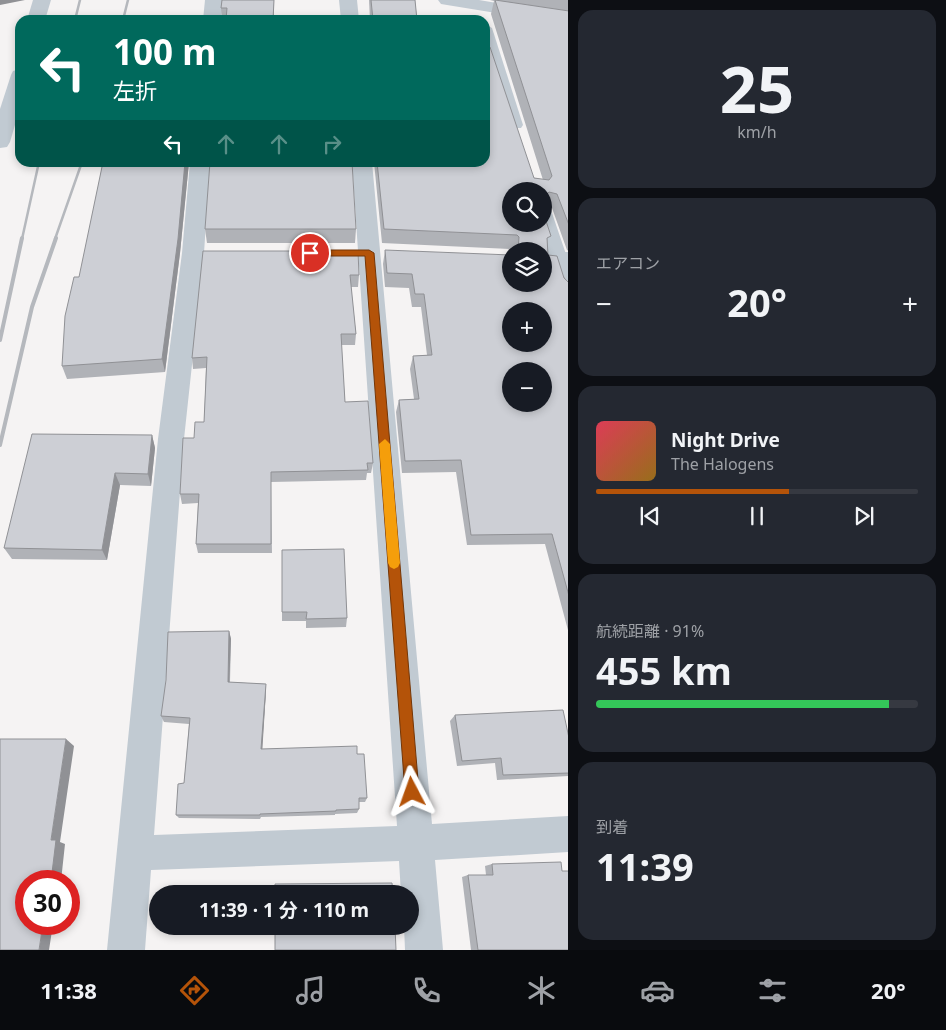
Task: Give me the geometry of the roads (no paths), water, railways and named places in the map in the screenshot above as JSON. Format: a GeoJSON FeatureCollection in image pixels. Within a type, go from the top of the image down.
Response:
{"type":"FeatureCollection","features":[{"type":"Feature","properties":{"kind":"street"},"geometry":{"type":"LineString","coordinates":[[38,15],[42,0]]}},
{"type":"Feature","properties":{"kind":"street"},"geometry":{"type":"LineString","coordinates":[[212,15],[214,0]]}},
{"type":"Feature","properties":{"kind":"street"},"geometry":{"type":"LineString","coordinates":[[348,0],[350,15]]}},
{"type":"Feature","properties":{"kind":"street"},"geometry":{"type":"LineString","coordinates":[[447,0],[480,12],[568,20]]}},
{"type":"Feature","properties":{"kind":"street"},"geometry":{"type":"LineString","coordinates":[[0,142],[15,92]]}},
{"type":"Feature","properties":{"kind":"street"},"geometry":{"type":"LineString","coordinates":[[126,950],[172,440],[203,253],[200,167]]}},
{"type":"Feature","properties":{"kind":"street"},"geometry":{"type":"LineString","coordinates":[[362,167],[424,950]]}},
{"type":"Feature","properties":{"kind":"street"},"geometry":{"type":"LineString","coordinates":[[135,853],[416,844],[568,834]]}},
{"type":"Feature","properties":{"kind":"lane"},"geometry":{"type":"LineString","coordinates":[[490,44],[520,137]]}},
{"type":"Feature","properties":{"kind":"lane"},"geometry":{"type":"LineString","coordinates":[[549,232],[568,291]]}},
{"type":"Feature","properties":{"kind":"railway"},"geometry":{"type":"LineString","coordinates":[[76,15],[80,0]]}},
{"type":"Feature","properties":{"kind":"railway"},"geometry":{"type":"LineString","coordinates":[[124,15],[128,0]]}},
{"type":"Feature","properties":{"kind":"railway"},"geometry":{"type":"LineString","coordinates":[[22,239],[38,167]]}},
{"type":"Feature","properties":{"kind":"railway"},"geometry":{"type":"LineString","coordinates":[[55,239],[80,167]]}},
{"type":"Feature","properties":{"kind":"railway"},"geometry":{"type":"LineString","coordinates":[[0,340],[22,238]]}},
{"type":"Feature","properties":{"kind":"railway"},"geometry":{"type":"LineString","coordinates":[[0,445],[32,307],[56,238]]}}]}
